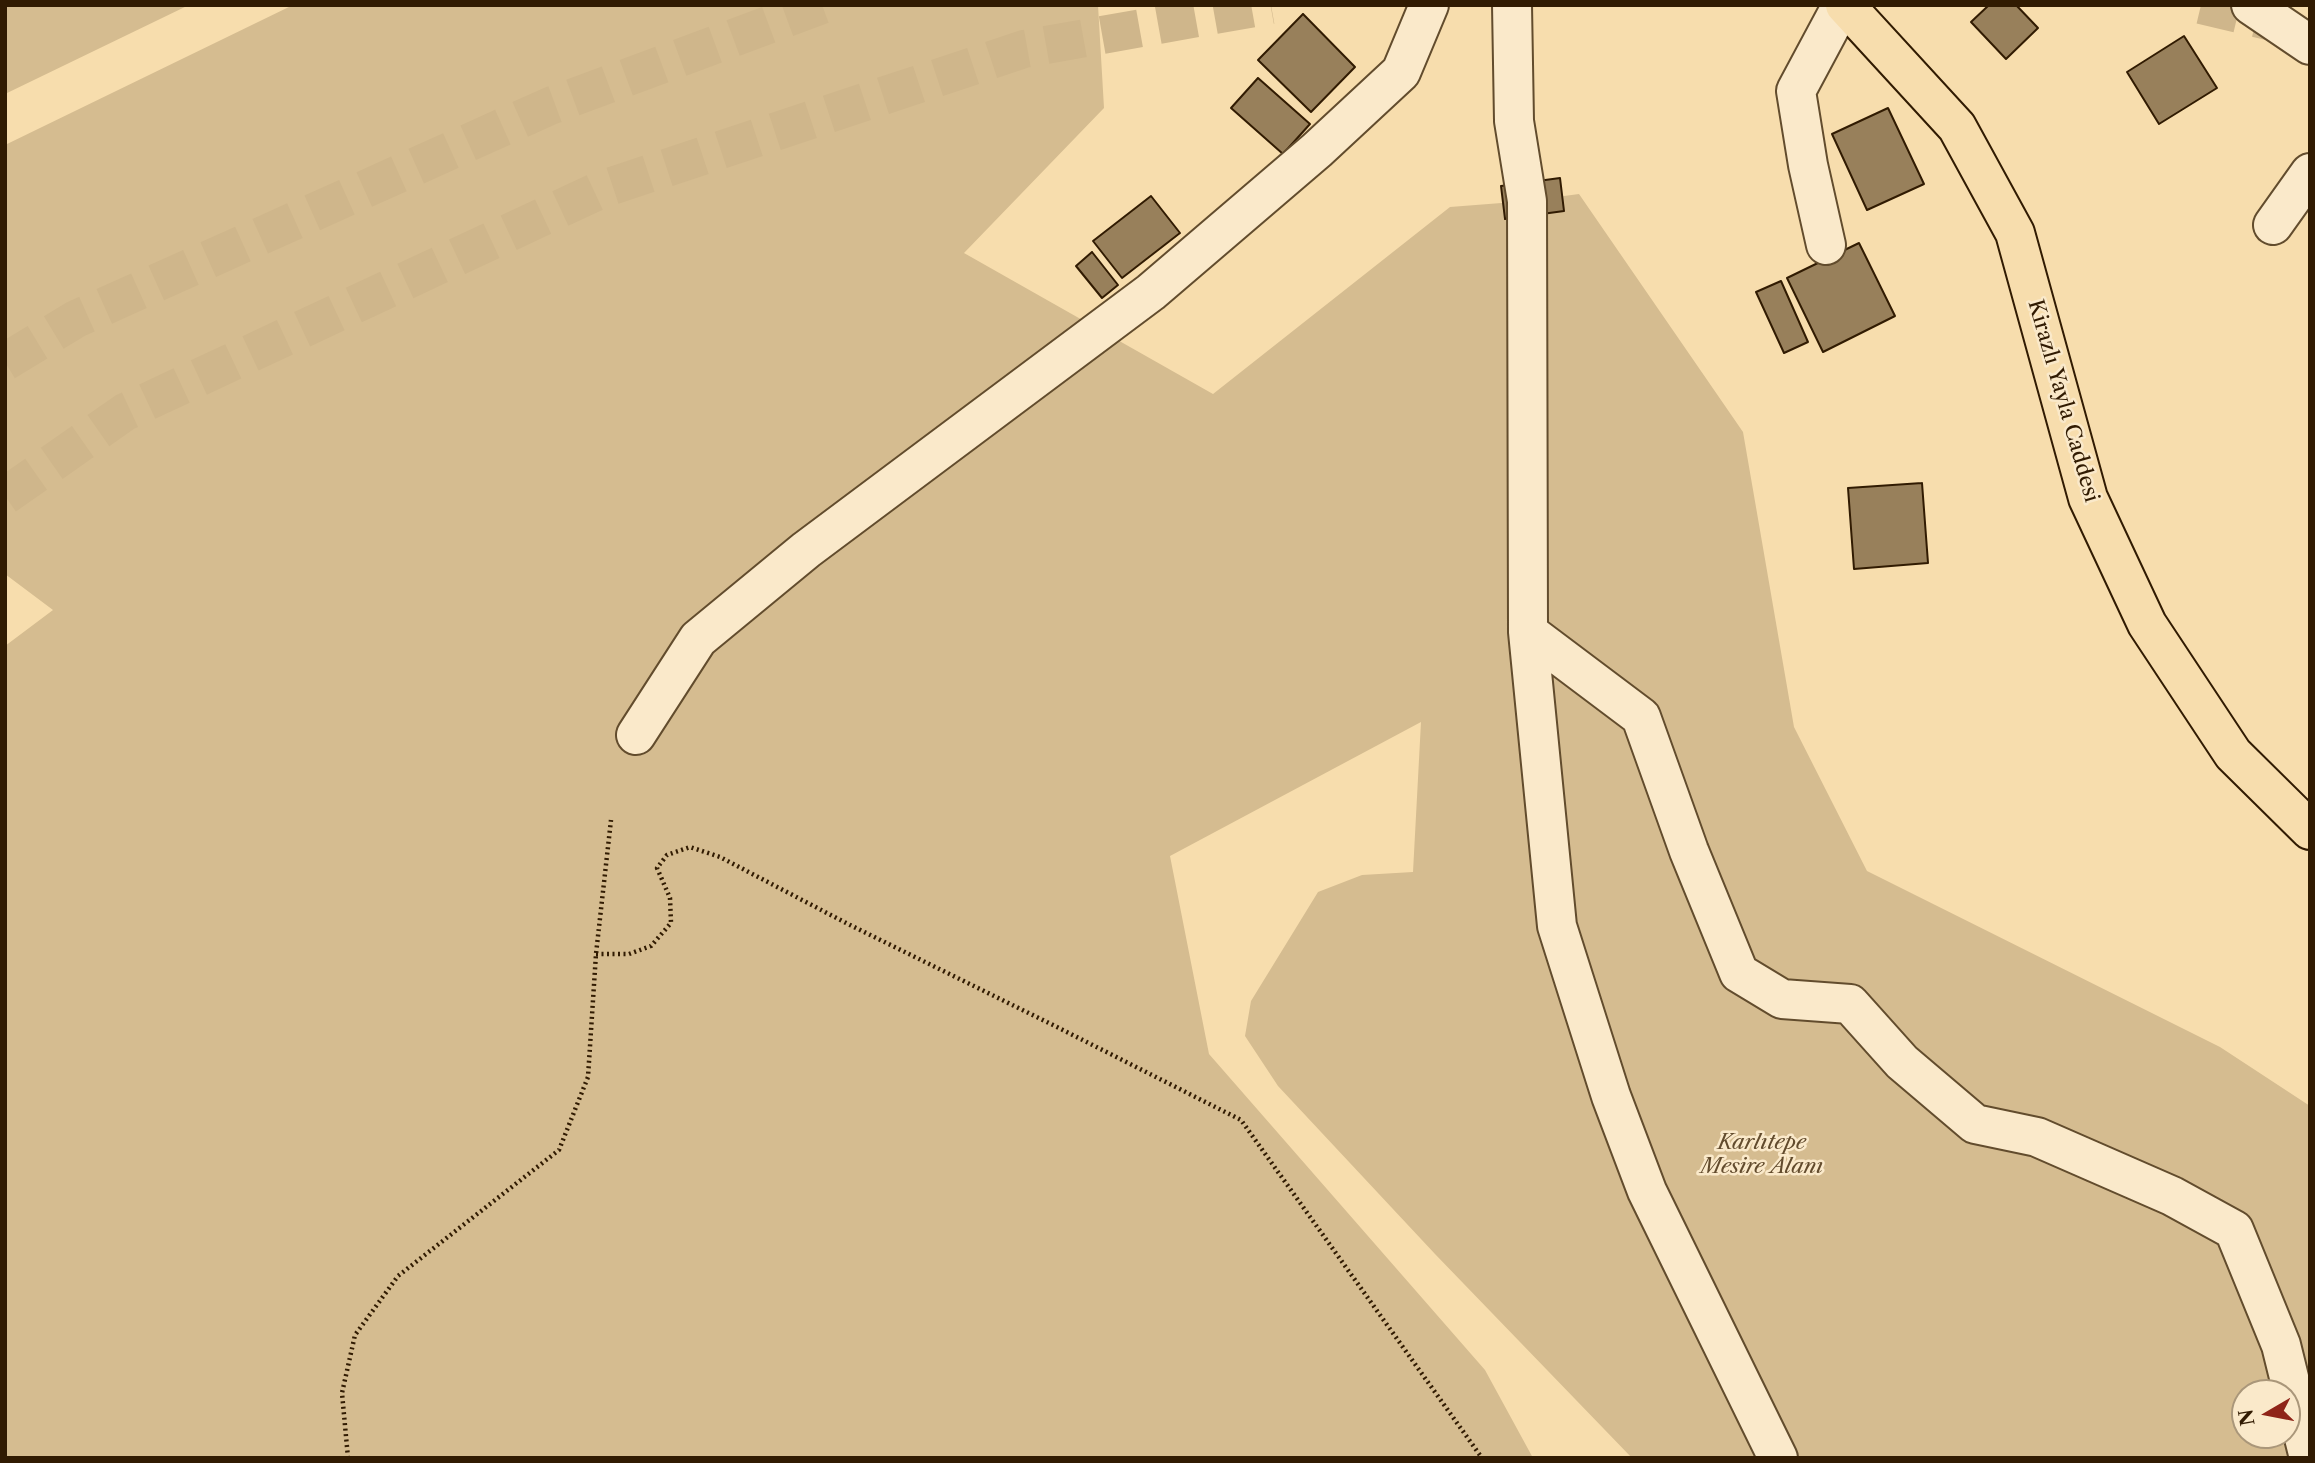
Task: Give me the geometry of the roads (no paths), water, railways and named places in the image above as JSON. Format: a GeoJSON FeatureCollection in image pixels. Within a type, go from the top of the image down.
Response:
{"type":"FeatureCollection","features":[{"type":"Feature","properties":{"kind":"main road","name":"Kirazlı Yayla Caddesi"},"geometry":{"type":"LineString","coordinates":[[1843,5],[1957,127],[2015,233],[2088,498],[2147,624],[2233,754],[2310,830]]}},
{"type":"Feature","properties":{"kind":"street"},"geometry":{"type":"LineString","coordinates":[[636,735],[698,639],[806,550],[1152,292],[1317,150],[1392,81],[1401,72],[1429,5]]}},
{"type":"Feature","properties":{"kind":"street"},"geometry":{"type":"LineString","coordinates":[[1826,245],[1808,165],[1796,91],[1843,5]]}},
{"type":"Feature","properties":{"kind":"street"},"geometry":{"type":"LineString","coordinates":[[2251,5],[2310,45]]}},
{"type":"Feature","properties":{"kind":"street"},"geometry":{"type":"LineString","coordinates":[[1512,24],[1514,121],[1527,201],[1528,632],[1557,926],[1611,1096],[1647,1191],[1778,1458]]}},
{"type":"Feature","properties":{"kind":"street"},"geometry":{"type":"LineString","coordinates":[[2273,225],[2310,173]]}},
{"type":"Feature","properties":{"kind":"street"},"geometry":{"type":"LineString","coordinates":[[1528,632],[1641,717],[1689,851],[1739,973],[1782,999],[1850,1003],[1902,1062],[1975,1124],[2037,1137],[2172,1196],[2234,1230],[2281,1345],[2309,1458]]}},
{"type":"Feature","properties":{"kind":"tunnel"},"geometry":{"type":"LineString","coordinates":[[5,362],[76,319],[550,106],[822,5]]}},
{"type":"Feature","properties":{"kind":"tunnel"},"geometry":{"type":"LineString","coordinates":[[5,496],[125,412],[600,190],[1024,49],[1271,5]]}},
{"type":"Feature","properties":{"kind":"tunnel"},"geometry":{"type":"LineString","coordinates":[[2201,5],[2285,25]]}},
{"type":"Feature","properties":{"kind":"park label","name":"Karlıtepe Mesire Alanı"},"geometry":{"type":"Point","coordinates":[1762,1155]}}]}
